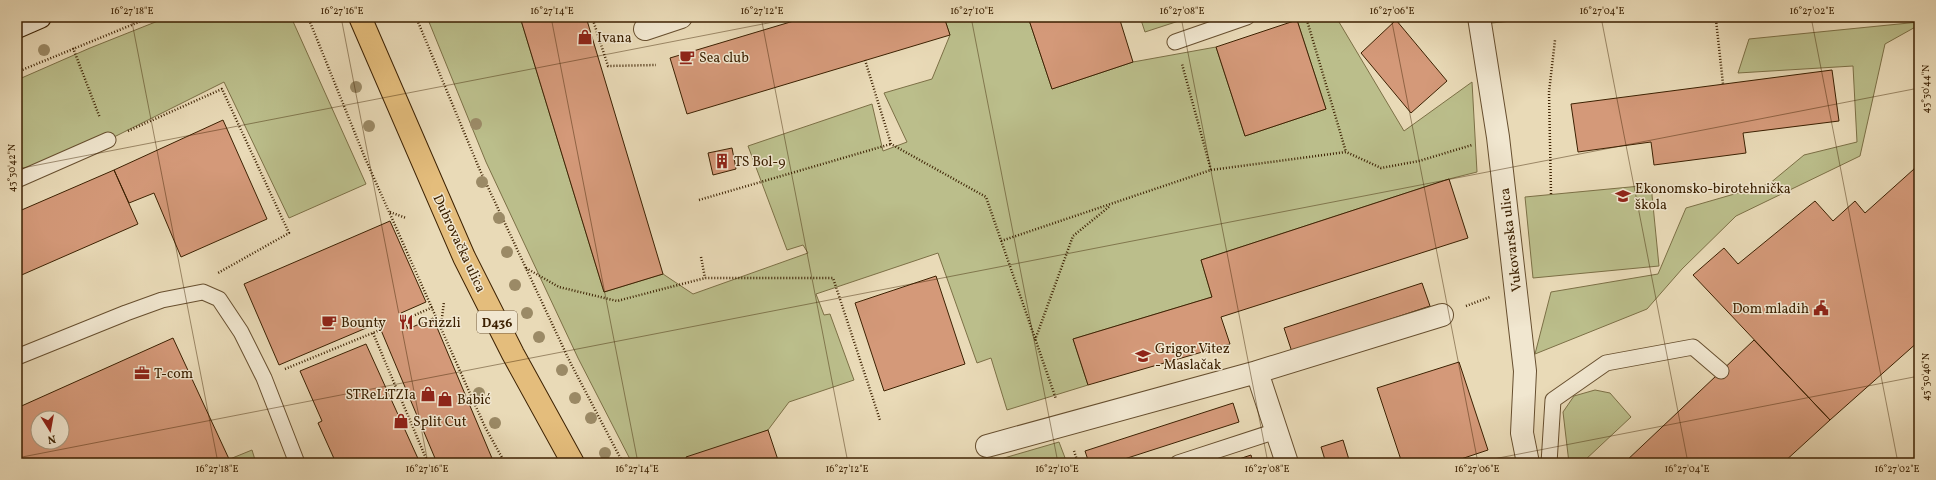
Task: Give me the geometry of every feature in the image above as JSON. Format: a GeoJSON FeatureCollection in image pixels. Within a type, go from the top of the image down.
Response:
{"type":"FeatureCollection","features":[{"type":"Feature","properties":{"kind":"main road","name":"Dubrovačka ulica"},"geometry":{"type":"LineString","coordinates":[[360,17],[464,257],[573,463]]}},
{"type":"Feature","properties":{"kind":"street"},"geometry":{"type":"LineString","coordinates":[[17,27],[40,17]]}},
{"type":"Feature","properties":{"kind":"street"},"geometry":{"type":"LineString","coordinates":[[645,29],[681,17]]}},
{"type":"Feature","properties":{"kind":"street","name":"Vukovarska ulica"},"geometry":{"type":"LineString","coordinates":[[1479,17],[1498,137],[1525,371],[1522,433],[1528,463]]}},
{"type":"Feature","properties":{"kind":"street"},"geometry":{"type":"LineString","coordinates":[[987,446],[1257,372],[1442,315]]}},
{"type":"Feature","properties":{"kind":"street"},"geometry":{"type":"LineString","coordinates":[[1257,372],[1287,463]]}},
{"type":"Feature","properties":{"kind":"lane"},"geometry":{"type":"LineString","coordinates":[[1175,42],[1247,17]]}},
{"type":"Feature","properties":{"kind":"lane"},"geometry":{"type":"LineString","coordinates":[[17,180],[108,140]]}},
{"type":"Feature","properties":{"kind":"lane"},"geometry":{"type":"LineString","coordinates":[[17,358],[155,302],[203,292],[220,299],[241,332],[264,378],[297,463]]}},
{"type":"Feature","properties":{"kind":"lane"},"geometry":{"type":"LineString","coordinates":[[1549,463],[1553,400],[1606,364],[1693,346],[1720,371]]}},
{"type":"Feature","properties":{"kind":"lane"},"geometry":{"type":"LineString","coordinates":[[1178,463],[1276,431]]}},
{"type":"Feature","properties":{"kind":"path"},"geometry":{"type":"LineString","coordinates":[[17,72],[151,17]]}},
{"type":"Feature","properties":{"kind":"path"},"geometry":{"type":"LineString","coordinates":[[308,17],[365,158],[433,307],[485,427],[505,463]]}},
{"type":"Feature","properties":{"kind":"path"},"geometry":{"type":"LineString","coordinates":[[416,17],[479,168],[570,362],[623,463]]}},
{"type":"Feature","properties":{"kind":"path"},"geometry":{"type":"LineString","coordinates":[[592,17],[608,66],[656,65]]}},
{"type":"Feature","properties":{"kind":"path"},"geometry":{"type":"LineString","coordinates":[[1306,17],[1346,152]]}},
{"type":"Feature","properties":{"kind":"path"},"geometry":{"type":"LineString","coordinates":[[1716,20],[1723,84]]}},
{"type":"Feature","properties":{"kind":"path"},"geometry":{"type":"LineString","coordinates":[[1551,194],[1549,92],[1554,40]]}},
{"type":"Feature","properties":{"kind":"path"},"geometry":{"type":"LineString","coordinates":[[1175,42],[1211,170]]}},
{"type":"Feature","properties":{"kind":"path"},"geometry":{"type":"LineString","coordinates":[[73,48],[108,140],[222,89],[289,233],[207,278],[203,292]]}},
{"type":"Feature","properties":{"kind":"path"},"geometry":{"type":"LineString","coordinates":[[865,60],[892,144],[986,197],[1052,389]]}},
{"type":"Feature","properties":{"kind":"path"},"geometry":{"type":"LineString","coordinates":[[1001,241],[1211,170],[1346,152],[1381,168],[1419,161],[1498,137]]}},
{"type":"Feature","properties":{"kind":"path"},"geometry":{"type":"LineString","coordinates":[[699,200],[892,144]]}},
{"type":"Feature","properties":{"kind":"path"},"geometry":{"type":"LineString","coordinates":[[1035,340],[1073,236],[1113,204]]}},
{"type":"Feature","properties":{"kind":"path"},"geometry":{"type":"LineString","coordinates":[[390,212],[406,218]]}},
{"type":"Feature","properties":{"kind":"path"},"geometry":{"type":"LineString","coordinates":[[701,257],[706,278]]}},
{"type":"Feature","properties":{"kind":"path"},"geometry":{"type":"LineString","coordinates":[[526,268],[559,287],[617,301],[706,278],[833,278],[880,420]]}},
{"type":"Feature","properties":{"kind":"path"},"geometry":{"type":"LineString","coordinates":[[1442,315],[1515,287]]}},
{"type":"Feature","properties":{"kind":"path"},"geometry":{"type":"LineString","coordinates":[[441,325],[444,302]]}},
{"type":"Feature","properties":{"kind":"path"},"geometry":{"type":"LineString","coordinates":[[404,320],[433,307]]}},
{"type":"Feature","properties":{"kind":"path"},"geometry":{"type":"LineString","coordinates":[[296,365],[380,330]]}},
{"type":"Feature","properties":{"kind":"path"},"geometry":{"type":"LineString","coordinates":[[373,333],[428,463]]}},
{"type":"Feature","properties":{"kind":"green space"},"geometry":{"type":"Polygon","coordinates":[[[168,17],[291,17],[366,184],[289,218],[224,82],[108,140],[17,180],[17,80],[90,48],[168,17]]]}},
{"type":"Feature","properties":{"kind":"green space"},"geometry":{"type":"Polygon","coordinates":[[[427,17],[520,17],[604,292],[663,274],[693,294],[808,253],[803,245],[787,250],[748,146],[872,104],[883,151],[907,142],[884,93],[932,79],[950,35],[944,17],[1028,17],[1052,89],[1133,62],[1216,47],[1245,136],[1326,109],[1297,20],[1305,17],[1336,17],[1404,131],[1472,82],[1477,172],[1449,179],[1201,260],[1212,297],[1073,339],[1088,385],[1007,410],[991,358],[977,363],[938,253],[816,294],[824,315],[830,314],[854,380],[789,402],[768,430],[688,463],[632,463],[578,358],[486,162],[427,17]]]}},
{"type":"Feature","properties":{"kind":"green space"},"geometry":{"type":"Polygon","coordinates":[[[1140,17],[1191,17],[1145,32],[1140,17]]]}},
{"type":"Feature","properties":{"kind":"green space"},"geometry":{"type":"Polygon","coordinates":[[[1490,17],[1554,17],[1491,23],[1490,17]]]}},
{"type":"Feature","properties":{"kind":"green space"},"geometry":{"type":"Polygon","coordinates":[[[1919,22],[1919,25],[1885,44],[1860,156],[1736,216],[1682,269],[1647,309],[1535,354],[1551,292],[1658,274],[1686,208],[1769,184],[1804,155],[1857,142],[1853,66],[1738,73],[1749,39],[1919,22]]]}},
{"type":"Feature","properties":{"kind":"green space"},"geometry":{"type":"Polygon","coordinates":[[[1651,185],[1659,266],[1533,278],[1525,197],[1651,185]]]}},
{"type":"Feature","properties":{"kind":"green space"},"geometry":{"type":"Polygon","coordinates":[[[1595,390],[1610,393],[1631,417],[1584,461],[1585,463],[1569,463],[1563,412],[1574,396],[1595,390]]]}},
{"type":"Feature","properties":{"kind":"green space"},"geometry":{"type":"Polygon","coordinates":[[[1059,442],[1067,463],[987,463],[1059,442]]]}},
{"type":"Feature","properties":{"kind":"green space"},"geometry":{"type":"Polygon","coordinates":[[[252,450],[256,463],[220,463],[252,450]]]}},
{"type":"Feature","properties":{"kind":"building"},"geometry":{"type":"Polygon","coordinates":[[[520,17],[586,17],[663,274],[604,292],[520,17]]]}},
{"type":"Feature","properties":{"kind":"building"},"geometry":{"type":"Polygon","coordinates":[[[807,17],[944,17],[950,35],[687,114],[670,58],[807,17]]]}},
{"type":"Feature","properties":{"kind":"building"},"geometry":{"type":"Polygon","coordinates":[[[1028,17],[1119,17],[1133,62],[1052,89],[1028,17]]]}},
{"type":"Feature","properties":{"kind":"building"},"geometry":{"type":"Polygon","coordinates":[[[1297,20],[1326,109],[1245,136],[1216,47],[1297,20]]]}},
{"type":"Feature","properties":{"kind":"building"},"geometry":{"type":"Polygon","coordinates":[[[1396,20],[1447,81],[1411,113],[1361,53],[1396,20]]]}},
{"type":"Feature","properties":{"kind":"building"},"geometry":{"type":"Polygon","coordinates":[[[1832,70],[1839,121],[1743,133],[1746,153],[1654,165],[1651,142],[1578,152],[1571,104],[1832,70]]]}},
{"type":"Feature","properties":{"kind":"building"},"geometry":{"type":"Polygon","coordinates":[[[223,120],[267,219],[181,257],[154,193],[129,203],[114,170],[223,120]]]}},
{"type":"Feature","properties":{"kind":"building","name":"TS Bol-9"},"geometry":{"type":"Polygon","coordinates":[[[732,148],[736,169],[713,175],[708,153],[732,148]]]}},
{"type":"Feature","properties":{"kind":"building","name":"Dom mladih"},"geometry":{"type":"Polygon","coordinates":[[[1919,159],[1919,341],[1830,420],[1693,275],[1724,248],[1738,264],[1815,201],[1833,221],[1855,201],[1865,213],[1914,169],[1919,159]]]}},
{"type":"Feature","properties":{"kind":"building"},"geometry":{"type":"Polygon","coordinates":[[[114,170],[138,224],[17,277],[17,212],[114,170]]]}},
{"type":"Feature","properties":{"kind":"building"},"geometry":{"type":"Polygon","coordinates":[[[1449,179],[1468,238],[1221,317],[1230,344],[1088,385],[1073,339],[1212,297],[1201,260],[1449,179]]]}},
{"type":"Feature","properties":{"kind":"building"},"geometry":{"type":"Polygon","coordinates":[[[390,221],[426,302],[401,313],[404,320],[408,329],[433,318],[494,463],[437,463],[378,323],[279,365],[244,284],[390,221]]]}},
{"type":"Feature","properties":{"kind":"building"},"geometry":{"type":"Polygon","coordinates":[[[936,276],[965,364],[884,391],[855,303],[936,276]]]}},
{"type":"Feature","properties":{"kind":"building"},"geometry":{"type":"Polygon","coordinates":[[[1422,283],[1430,306],[1292,352],[1284,328],[1422,283]]]}},
{"type":"Feature","properties":{"kind":"building","name":"T-com"},"geometry":{"type":"Polygon","coordinates":[[[173,338],[229,459],[220,463],[17,463],[17,408],[173,338]]]}},
{"type":"Feature","properties":{"kind":"building"},"geometry":{"type":"Polygon","coordinates":[[[1754,340],[1830,420],[1783,463],[1624,463],[1754,340]]]}},
{"type":"Feature","properties":{"kind":"building"},"geometry":{"type":"Polygon","coordinates":[[[366,344],[420,463],[336,463],[318,423],[322,421],[300,371],[366,344]]]}},
{"type":"Feature","properties":{"kind":"building"},"geometry":{"type":"Polygon","coordinates":[[[1459,362],[1488,450],[1449,463],[1402,463],[1377,388],[1459,362]]]}},
{"type":"Feature","properties":{"kind":"building"},"geometry":{"type":"Polygon","coordinates":[[[1233,403],[1239,422],[1112,463],[1089,463],[1085,451],[1233,403]]]}},
{"type":"Feature","properties":{"kind":"building"},"geometry":{"type":"Polygon","coordinates":[[[768,430],[779,463],[688,463],[686,457],[768,430]]]}},
{"type":"Feature","properties":{"kind":"building"},"geometry":{"type":"Polygon","coordinates":[[[1343,440],[1350,463],[1326,463],[1321,447],[1343,440]]]}},
{"type":"Feature","properties":{"kind":"building"},"geometry":{"type":"Polygon","coordinates":[[[1251,455],[1253,463],[1227,463],[1251,455]]]}},
{"type":"Feature","properties":{"kind":"place","name":"Ivana"},"geometry":{"type":"Point","coordinates":[585,37]}},
{"type":"Feature","properties":{"kind":"place","name":"Sea club"},"geometry":{"type":"Point","coordinates":[687,57]}},
{"type":"Feature","properties":{"kind":"place","name":"TS Bol-9"},"geometry":{"type":"Point","coordinates":[722,161]}},
{"type":"Feature","properties":{"kind":"place","name":"Ekonomsko-birotehnička škola"},"geometry":{"type":"Point","coordinates":[1623,196]}},
{"type":"Feature","properties":{"kind":"place","name":"Dom mladih"},"geometry":{"type":"Point","coordinates":[1821,308]}},
{"type":"Feature","properties":{"kind":"place","name":"Bounty"},"geometry":{"type":"Point","coordinates":[329,322]}},
{"type":"Feature","properties":{"kind":"place","name":"Grizzli"},"geometry":{"type":"Point","coordinates":[406,322]}},
{"type":"Feature","properties":{"kind":"place","name":"Grigor Vitez - Maslačak"},"geometry":{"type":"Point","coordinates":[1143,356]}},
{"type":"Feature","properties":{"kind":"place","name":"T-com"},"geometry":{"type":"Point","coordinates":[142,373]}},
{"type":"Feature","properties":{"kind":"place","name":"STReLiTZIa"},"geometry":{"type":"Point","coordinates":[428,394]}},
{"type":"Feature","properties":{"kind":"place","name":"Babić"},"geometry":{"type":"Point","coordinates":[445,399]}},
{"type":"Feature","properties":{"kind":"place","name":"Split Cut"},"geometry":{"type":"Point","coordinates":[401,421]}}]}
